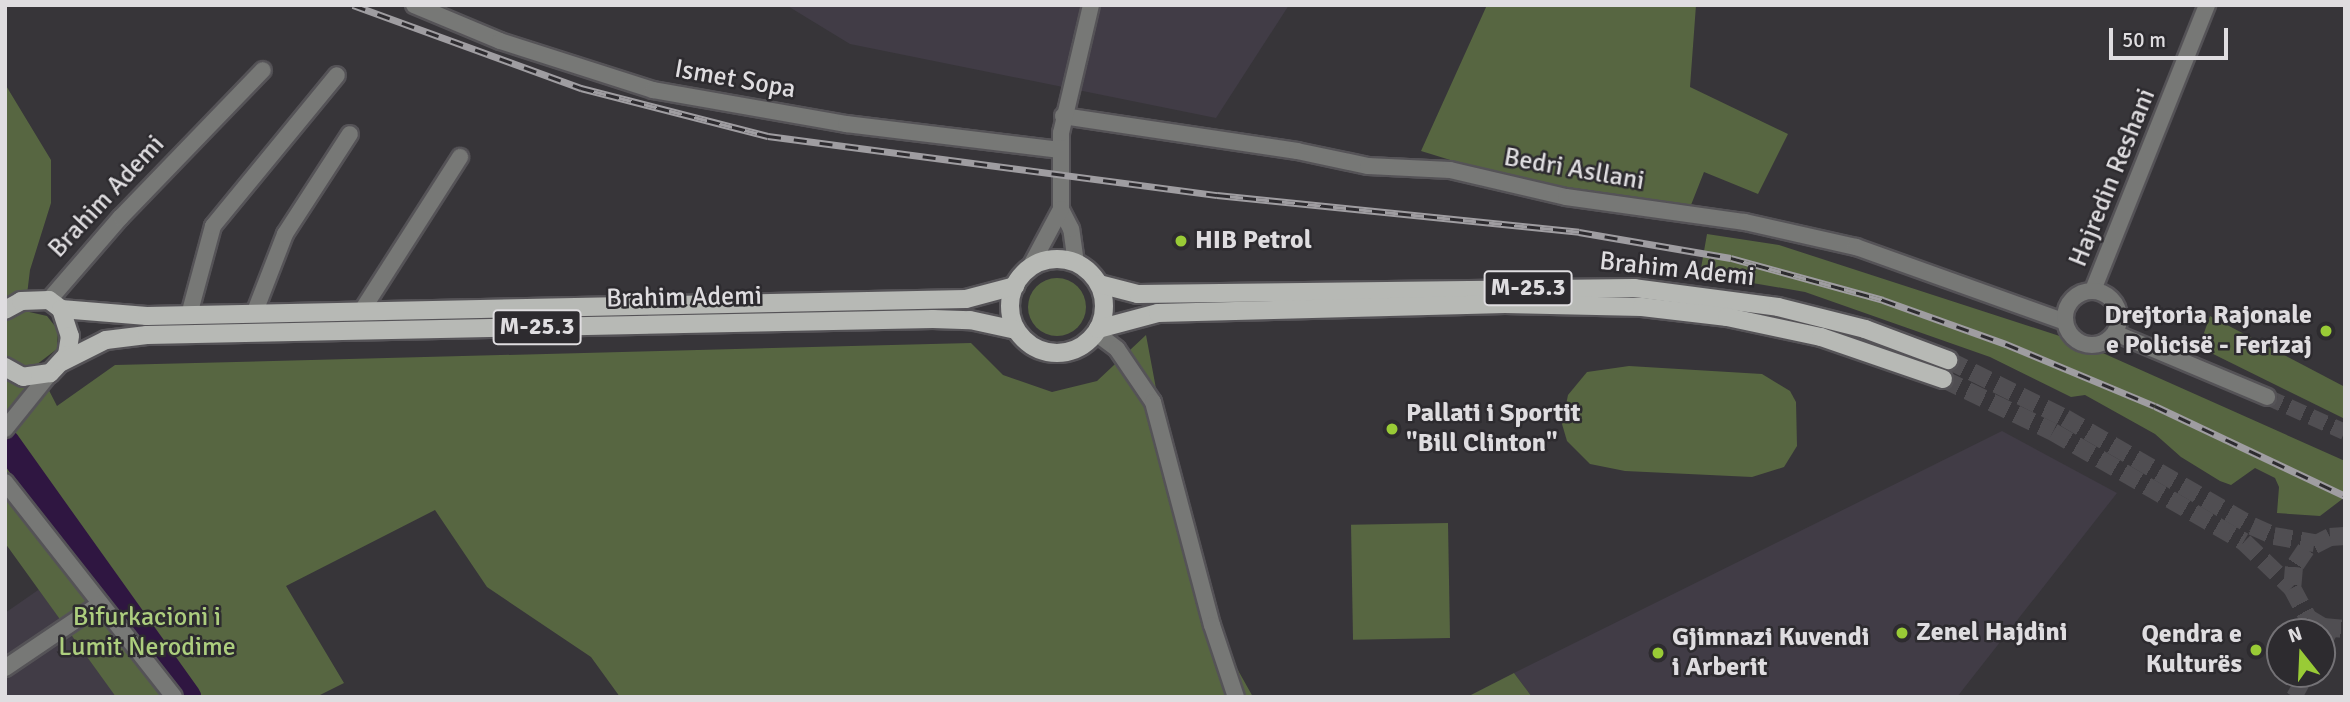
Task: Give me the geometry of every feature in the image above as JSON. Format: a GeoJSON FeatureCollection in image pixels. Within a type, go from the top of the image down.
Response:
{"type":"FeatureCollection","features":[{"type":"Feature","properties":{"kind":"main road"},"geometry":{"type":"LineString","coordinates":[[1016,330],[1010,308],[1014,286],[1029,269],[1049,260],[1076,263]]}},
{"type":"Feature","properties":{"kind":"main road","name":"Brahim Ademi"},"geometry":{"type":"LineString","coordinates":[[1076,263],[1088,268],[1099,284],[1138,294],[1634,288],[1778,307],[1865,329],[1948,360]]}},
{"type":"Feature","properties":{"kind":"main road"},"geometry":{"type":"LineString","coordinates":[[1097,331],[1104,307],[1099,284]]}},
{"type":"Feature","properties":{"kind":"main road","name":"Brahim Ademi"},"geometry":{"type":"LineString","coordinates":[[11,303],[55,304],[109,316],[254,314],[965,299],[1014,286]]}},
{"type":"Feature","properties":{"kind":"main road"},"geometry":{"type":"LineString","coordinates":[[55,304],[70,336],[56,367]]}},
{"type":"Feature","properties":{"kind":"main road","name":"Brahim Ademi"},"geometry":{"type":"LineString","coordinates":[[5,367],[23,377],[56,367],[106,340],[147,335],[933,319],[970,320],[1016,330],[1034,348],[1058,354],[1082,347],[1097,331],[1157,313],[1504,304],[1642,307],[1727,317],[1821,337],[1943,379]]}},
{"type":"Feature","properties":{"kind":"street","name":"Ismet Sopa"},"geometry":{"type":"LineString","coordinates":[[414,5],[500,41],[653,90],[846,124],[1060,150]]}},
{"type":"Feature","properties":{"kind":"street"},"geometry":{"type":"LineString","coordinates":[[1076,263],[1071,229],[1061,209],[1060,150],[1063,116],[1091,5]]}},
{"type":"Feature","properties":{"kind":"street","name":"Hajredin Reshani"},"geometry":{"type":"LineString","coordinates":[[2093,290],[2207,5]]}},
{"type":"Feature","properties":{"kind":"street","name":"Brahim Ademi"},"geometry":{"type":"LineString","coordinates":[[55,304],[121,217],[263,70]]}},
{"type":"Feature","properties":{"kind":"street"},"geometry":{"type":"LineString","coordinates":[[189,315],[213,226],[337,75]]}},
{"type":"Feature","properties":{"kind":"street","name":"Bedri Asllani"},"geometry":{"type":"LineString","coordinates":[[1063,116],[1297,150],[1368,166],[1450,170],[1566,197],[1745,222],[1856,247],[2065,322]]}},
{"type":"Feature","properties":{"kind":"street"},"geometry":{"type":"LineString","coordinates":[[254,314],[285,234],[350,134]]}},
{"type":"Feature","properties":{"kind":"street"},"geometry":{"type":"LineString","coordinates":[[361,312],[460,157]]}},
{"type":"Feature","properties":{"kind":"street"},"geometry":{"type":"LineString","coordinates":[[1029,269],[1061,209]]}},
{"type":"Feature","properties":{"kind":"street"},"geometry":{"type":"LineString","coordinates":[[2115,333],[2116,306],[2093,290],[2075,297],[2065,322],[2073,338],[2091,345],[2115,333],[2267,397]]}},
{"type":"Feature","properties":{"kind":"street"},"geometry":{"type":"LineString","coordinates":[[1097,331],[1117,349],[1153,401],[1212,625],[1236,697]]}},
{"type":"Feature","properties":{"kind":"street"},"geometry":{"type":"LineString","coordinates":[[5,429],[56,367]]}},
{"type":"Feature","properties":{"kind":"street"},"geometry":{"type":"LineString","coordinates":[[5,482],[174,697]]}},
{"type":"Feature","properties":{"kind":"street"},"geometry":{"type":"LineString","coordinates":[[5,668],[100,604]]}},
{"type":"Feature","properties":{"kind":"shaded area"},"geometry":{"type":"Polygon","coordinates":[[[786,5],[1289,5],[1216,118],[850,44],[786,5]]]}},
{"type":"Feature","properties":{"kind":"shaded area"},"geometry":{"type":"Polygon","coordinates":[[[2002,431],[2117,493],[1957,697],[1532,697],[1514,673],[2002,431]]]}},
{"type":"Feature","properties":{"kind":"shaded area"},"geometry":{"type":"Polygon","coordinates":[[[54,579],[138,697],[5,697],[5,613],[54,579]]]}},
{"type":"Feature","properties":{"kind":"green space"},"geometry":{"type":"Polygon","coordinates":[[[1487,5],[1696,5],[1690,87],[1788,134],[1758,194],[1704,172],[1691,205],[1512,179],[1421,151],[1487,5]]]}},
{"type":"Feature","properties":{"kind":"green space","name":"Bifurkacioni i Lumit Nerodime"},"geometry":{"type":"Polygon","coordinates":[[[5,84],[51,160],[51,203],[30,270],[25,311],[47,316],[58,330],[57,349],[36,365],[57,406],[115,365],[971,343],[1003,375],[1052,392],[1097,381],[1146,335],[1184,538],[1225,647],[1253,697],[620,697],[591,657],[487,587],[435,510],[286,586],[344,683],[316,697],[116,697],[5,543],[5,84]]]}},
{"type":"Feature","properties":{"kind":"green space"},"geometry":{"type":"Polygon","coordinates":[[[1707,234],[1779,245],[2078,342],[2345,461],[2345,497],[2320,516],[2277,513],[2279,487],[2275,478],[2255,468],[2231,485],[2220,481],[2181,457],[2155,434],[2085,395],[2071,397],[1990,357],[1805,292],[1700,274],[1707,234]]]}},
{"type":"Feature","properties":{"kind":"green space"},"geometry":{"type":"Polygon","coordinates":[[[1057,278],[1068,280],[1081,291],[1086,307],[1084,318],[1073,331],[1057,336],[1046,334],[1033,323],[1028,307],[1030,296],[1041,283],[1057,278]]]}},
{"type":"Feature","properties":{"kind":"green space"},"geometry":{"type":"Polygon","coordinates":[[[2210,316],[2345,387],[2345,419],[2199,347],[2210,316]]]}},
{"type":"Feature","properties":{"kind":"green space"},"geometry":{"type":"Polygon","coordinates":[[[1629,366],[1762,374],[1790,391],[1796,402],[1797,446],[1784,467],[1752,477],[1625,471],[1590,464],[1567,441],[1562,424],[1568,395],[1587,372],[1629,366]]]}},
{"type":"Feature","properties":{"kind":"green space"},"geometry":{"type":"Polygon","coordinates":[[[1448,523],[1450,638],[1353,640],[1351,525],[1448,523]]]}},
{"type":"Feature","properties":{"kind":"green space"},"geometry":{"type":"Polygon","coordinates":[[[1514,673],[1532,697],[1467,697],[1514,673]]]}},
{"type":"Feature","properties":{"kind":"waterway"},"geometry":{"type":"LineString","coordinates":[[6,443],[187,697]]}},
{"type":"Feature","properties":{"kind":"tunnel"},"geometry":{"type":"LineString","coordinates":[[1948,360],[2065,418],[2252,526],[2274,536],[2314,543]]}},
{"type":"Feature","properties":{"kind":"tunnel"},"geometry":{"type":"LineString","coordinates":[[1943,379],[2053,432],[2244,542],[2292,588]]}},
{"type":"Feature","properties":{"kind":"tunnel"},"geometry":{"type":"LineString","coordinates":[[2267,397],[2345,432]]}},
{"type":"Feature","properties":{"kind":"tunnel"},"geometry":{"type":"LineString","coordinates":[[2345,536],[2330,537],[2306,549],[2294,567],[2292,588],[2308,618],[2323,627],[2345,629]]}},
{"type":"Feature","properties":{"kind":"tunnel"},"geometry":{"type":"LineString","coordinates":[[2294,697],[2299,688]]}},
{"type":"Feature","properties":{"kind":"railway"},"geometry":{"type":"LineString","coordinates":[[353,5],[581,88],[768,136],[1217,195],[1579,232],[1731,258],[1883,300],[2006,344],[2155,406],[2345,496]]}},
{"type":"Feature","properties":{"kind":"place","name":"HIB Petrol"},"geometry":{"type":"Point","coordinates":[1181,241]}},
{"type":"Feature","properties":{"kind":"place","name":"Drejtoria Rajonale e Policisë - Ferizaj"},"geometry":{"type":"Point","coordinates":[2326,331]}},
{"type":"Feature","properties":{"kind":"place","name":"Pallati i Sportit \"Bill Clinton\""},"geometry":{"type":"Point","coordinates":[1392,429]}},
{"type":"Feature","properties":{"kind":"place","name":"Zenel Hajdini"},"geometry":{"type":"Point","coordinates":[1902,633]}},
{"type":"Feature","properties":{"kind":"place","name":"Qendra e Kulturës"},"geometry":{"type":"Point","coordinates":[2256,650]}},
{"type":"Feature","properties":{"kind":"place","name":"Gjimnazi Kuvendi i Arberit"},"geometry":{"type":"Point","coordinates":[1658,653]}}]}
